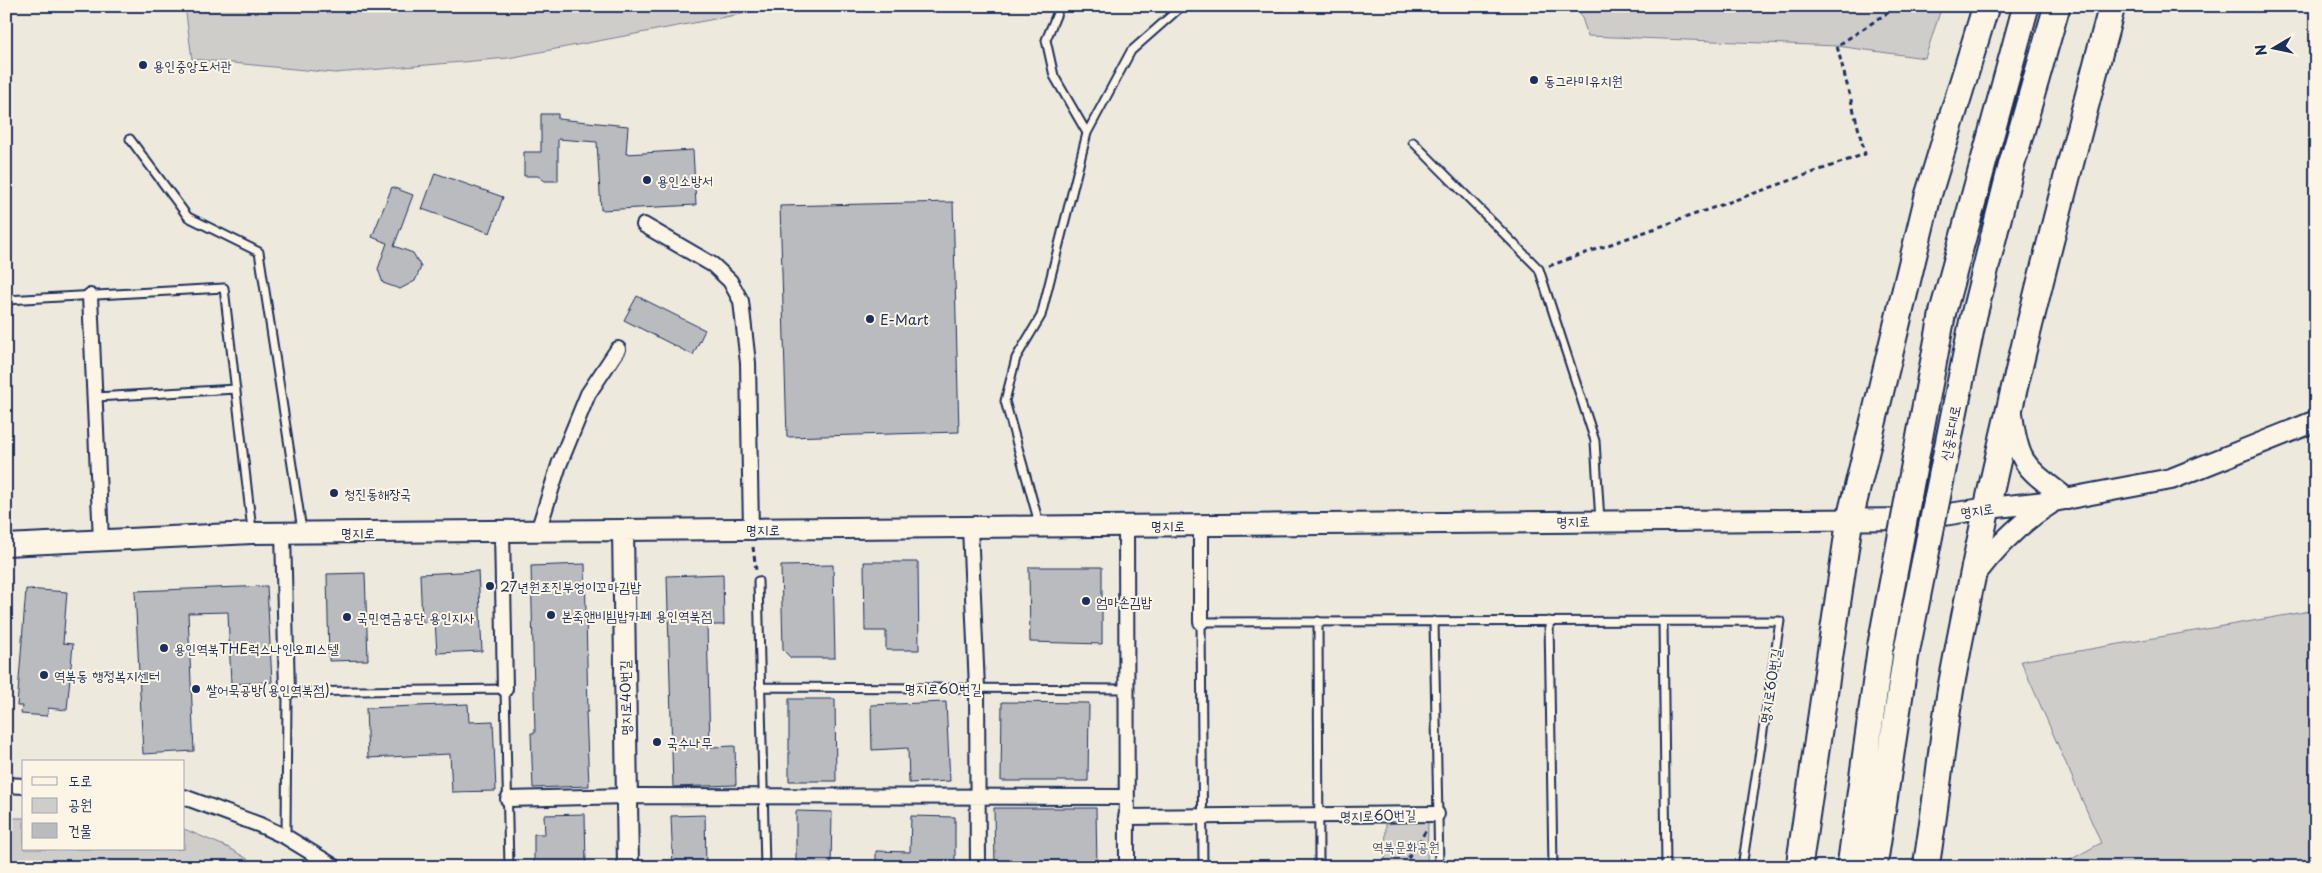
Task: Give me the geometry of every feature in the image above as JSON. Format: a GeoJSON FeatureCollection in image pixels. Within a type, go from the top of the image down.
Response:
{"type":"FeatureCollection","features":[{"type":"Feature","properties":{"kind":"highway"},"geometry":{"type":"LineString","coordinates":[[1799,867],[1850,518],[1928,196],[1986,6]]}},
{"type":"Feature","properties":{"kind":"highway"},"geometry":{"type":"LineString","coordinates":[[1850,867],[1881,644],[1943,311],[2026,6]]}},
{"type":"Feature","properties":{"kind":"highway","name":"신중부대로"},"geometry":{"type":"LineString","coordinates":[[1874,867],[1906,654],[1973,319],[2011,167],[2057,6]]}},
{"type":"Feature","properties":{"kind":"highway"},"geometry":{"type":"LineString","coordinates":[[1926,867],[1951,688],[1988,508],[2041,271],[2112,6]]}},
{"type":"Feature","properties":{"kind":"main road"},"geometry":{"type":"LineString","coordinates":[[1974,576],[1993,551],[2014,530],[2031,516],[2060,500],[2028,468],[2019,454],[2015,440],[2011,406]]}},
{"type":"Feature","properties":{"kind":"main road","name":"명지로"},"geometry":{"type":"LineString","coordinates":[[6,545],[252,533],[1918,518],[2060,500],[2171,479],[2316,421]]}},
{"type":"Feature","properties":{"kind":"main road","name":"명지로40번길"},"geometry":{"type":"LineString","coordinates":[[623,530],[628,867]]}},
{"type":"Feature","properties":{"kind":"street"},"geometry":{"type":"LineString","coordinates":[[644,226],[714,265],[730,281],[741,301],[748,363],[751,529]]}},
{"type":"Feature","properties":{"kind":"street"},"geometry":{"type":"LineString","coordinates":[[90,296],[101,540]]}},
{"type":"Feature","properties":{"kind":"street"},"geometry":{"type":"LineString","coordinates":[[538,530],[559,465],[588,394],[618,349]]}},
{"type":"Feature","properties":{"kind":"street"},"geometry":{"type":"LineString","coordinates":[[1126,525],[1126,867]]}},
{"type":"Feature","properties":{"kind":"street"},"geometry":{"type":"LineString","coordinates":[[1201,525],[1201,622]]}},
{"type":"Feature","properties":{"kind":"street"},"geometry":{"type":"LineString","coordinates":[[970,527],[977,688],[978,867]]}},
{"type":"Feature","properties":{"kind":"street"},"geometry":{"type":"LineString","coordinates":[[502,531],[505,689]]}},
{"type":"Feature","properties":{"kind":"street"},"geometry":{"type":"LineString","coordinates":[[287,692],[293,533]]}},
{"type":"Feature","properties":{"kind":"street"},"geometry":{"type":"LineString","coordinates":[[6,785],[22,786]]}},
{"type":"Feature","properties":{"kind":"street"},"geometry":{"type":"LineString","coordinates":[[508,799],[626,796],[1126,797]]}},
{"type":"Feature","properties":{"kind":"street"},"geometry":{"type":"LineString","coordinates":[[185,797],[260,824],[286,837],[335,867]]}},
{"type":"Feature","properties":{"kind":"street","name":"명지로60번길"},"geometry":{"type":"LineString","coordinates":[[1126,817],[1437,814]]}},
{"type":"Feature","properties":{"kind":"lane"},"geometry":{"type":"LineString","coordinates":[[1060,6],[1046,40],[1054,76],[1087,133]]}},
{"type":"Feature","properties":{"kind":"lane"},"geometry":{"type":"LineString","coordinates":[[1039,526],[1005,401],[1016,358],[1041,316],[1087,133],[1131,51],[1182,6]]}},
{"type":"Feature","properties":{"kind":"lane"},"geometry":{"type":"LineString","coordinates":[[1272,6],[1282,6]]}},
{"type":"Feature","properties":{"kind":"lane"},"geometry":{"type":"LineString","coordinates":[[130,139],[188,217],[259,252],[293,533]]}},
{"type":"Feature","properties":{"kind":"lane"},"geometry":{"type":"LineString","coordinates":[[1413,142],[1539,269],[1596,441],[1600,521]]}},
{"type":"Feature","properties":{"kind":"lane"},"geometry":{"type":"LineString","coordinates":[[6,300],[224,288],[252,533]]}},
{"type":"Feature","properties":{"kind":"lane"},"geometry":{"type":"LineString","coordinates":[[96,397],[236,388]]}},
{"type":"Feature","properties":{"kind":"lane"},"geometry":{"type":"LineString","coordinates":[[758,581],[765,867]]}},
{"type":"Feature","properties":{"kind":"lane"},"geometry":{"type":"LineString","coordinates":[[1318,621],[1319,867]]}},
{"type":"Feature","properties":{"kind":"lane","name":"명지로60번길"},"geometry":{"type":"LineString","coordinates":[[1434,621],[1439,867]]}},
{"type":"Feature","properties":{"kind":"lane"},"geometry":{"type":"LineString","coordinates":[[1549,621],[1553,867]]}},
{"type":"Feature","properties":{"kind":"lane"},"geometry":{"type":"LineString","coordinates":[[1663,621],[1666,867]]}},
{"type":"Feature","properties":{"kind":"lane","name":"명지로60번길"},"geometry":{"type":"LineString","coordinates":[[1201,622],[1780,621],[1742,867]]}},
{"type":"Feature","properties":{"kind":"lane"},"geometry":{"type":"LineString","coordinates":[[1201,622],[1203,867]]}},
{"type":"Feature","properties":{"kind":"lane","name":"명지로60번길"},"geometry":{"type":"LineString","coordinates":[[760,687],[1126,689]]}},
{"type":"Feature","properties":{"kind":"lane"},"geometry":{"type":"LineString","coordinates":[[286,837],[287,692],[505,689],[509,867]]}},
{"type":"Feature","properties":{"kind":"path"},"geometry":{"type":"LineString","coordinates":[[1539,269],[1865,154],[1837,46],[1898,6]]}},
{"type":"Feature","properties":{"kind":"path"},"geometry":{"type":"LineString","coordinates":[[751,529],[758,581]]}},
{"type":"Feature","properties":{"kind":"path"},"geometry":{"type":"LineString","coordinates":[[1406,867],[1406,860],[1437,814]]}},
{"type":"Feature","properties":{"kind":"green space"},"geometry":{"type":"Polygon","coordinates":[[[185,6],[766,6],[757,11],[508,58],[335,73],[192,59],[185,6]]]}},
{"type":"Feature","properties":{"kind":"green space"},"geometry":{"type":"Polygon","coordinates":[[[1578,6],[1942,6],[1925,58],[1837,46],[1588,36],[1578,6]]]}},
{"type":"Feature","properties":{"kind":"green space"},"geometry":{"type":"Polygon","coordinates":[[[2316,610],[2316,867],[2057,867],[2101,843],[2021,661],[2316,610]]]}},
{"type":"Feature","properties":{"kind":"green space"},"geometry":{"type":"Polygon","coordinates":[[[6,818],[22,818],[22,850],[185,850],[185,829],[229,848],[261,867],[6,867],[6,818]]]}},
{"type":"Feature","properties":{"kind":"green space","name":"역북문화공원"},"geometry":{"type":"Polygon","coordinates":[[[1428,820],[1427,867],[1385,867],[1386,824],[1428,820]]]}},
{"type":"Feature","properties":{"kind":"building","name":"용인소방서"},"geometry":{"type":"Polygon","coordinates":[[[541,114],[558,114],[558,119],[628,126],[626,154],[693,150],[696,205],[601,210],[597,142],[558,139],[558,181],[545,181],[538,176],[524,176],[524,152],[541,152],[541,114]]]}},
{"type":"Feature","properties":{"kind":"building"},"geometry":{"type":"Polygon","coordinates":[[[435,173],[503,197],[490,233],[422,209],[435,173]]]}},
{"type":"Feature","properties":{"kind":"building"},"geometry":{"type":"Polygon","coordinates":[[[392,187],[413,195],[394,246],[413,253],[421,267],[415,281],[400,289],[383,283],[378,269],[387,243],[372,237],[392,187]]]}},
{"type":"Feature","properties":{"kind":"building","name":"E-Mart"},"geometry":{"type":"Polygon","coordinates":[[[953,202],[959,432],[787,437],[780,206],[953,202]]]}},
{"type":"Feature","properties":{"kind":"building"},"geometry":{"type":"Polygon","coordinates":[[[637,296],[705,330],[693,355],[624,320],[637,296]]]}},
{"type":"Feature","properties":{"kind":"building"},"geometry":{"type":"Polygon","coordinates":[[[864,562],[918,562],[919,650],[886,650],[886,631],[865,631],[864,562]]]}},
{"type":"Feature","properties":{"kind":"building"},"geometry":{"type":"Polygon","coordinates":[[[585,564],[588,712],[586,712],[589,786],[533,788],[531,733],[535,733],[531,566],[585,564]]]}},
{"type":"Feature","properties":{"kind":"building"},"geometry":{"type":"Polygon","coordinates":[[[833,565],[835,658],[791,658],[783,650],[781,566],[833,565]]]}},
{"type":"Feature","properties":{"kind":"building"},"geometry":{"type":"Polygon","coordinates":[[[1029,567],[1102,567],[1102,644],[1030,642],[1029,567]]]}},
{"type":"Feature","properties":{"kind":"building"},"geometry":{"type":"Polygon","coordinates":[[[478,571],[482,651],[437,653],[435,621],[422,622],[420,574],[478,571]]]}},
{"type":"Feature","properties":{"kind":"building","name":"국민연금공단 용인지사"},"geometry":{"type":"Polygon","coordinates":[[[365,573],[368,660],[329,661],[327,574],[365,573]]]}},
{"type":"Feature","properties":{"kind":"building"},"geometry":{"type":"Polygon","coordinates":[[[723,574],[724,625],[707,625],[710,747],[735,746],[736,785],[673,787],[667,576],[723,574]]]}},
{"type":"Feature","properties":{"kind":"building","name":"용인역북THE럭스나인오피스텔"},"geometry":{"type":"Polygon","coordinates":[[[267,586],[272,682],[231,684],[228,612],[188,613],[194,751],[143,754],[135,591],[267,586]]]}},
{"type":"Feature","properties":{"kind":"building","name":"역북동 행정복지센터"},"geometry":{"type":"Polygon","coordinates":[[[26,589],[67,592],[63,643],[73,644],[67,710],[48,708],[47,716],[21,714],[22,706],[17,706],[26,589]]]}},
{"type":"Feature","properties":{"kind":"building"},"geometry":{"type":"Polygon","coordinates":[[[789,699],[835,699],[836,781],[789,781],[789,699]]]}},
{"type":"Feature","properties":{"kind":"building"},"geometry":{"type":"Polygon","coordinates":[[[946,702],[950,781],[909,783],[908,748],[872,750],[871,705],[946,702]]]}},
{"type":"Feature","properties":{"kind":"building"},"geometry":{"type":"Polygon","coordinates":[[[1002,702],[1089,703],[1088,781],[1001,781],[1002,702]]]}},
{"type":"Feature","properties":{"kind":"building"},"geometry":{"type":"Polygon","coordinates":[[[468,704],[469,722],[493,721],[496,791],[452,792],[450,754],[368,758],[366,708],[468,704]]]}},
{"type":"Feature","properties":{"kind":"building"},"geometry":{"type":"Polygon","coordinates":[[[994,808],[1096,808],[1097,867],[995,867],[994,808]]]}},
{"type":"Feature","properties":{"kind":"building"},"geometry":{"type":"Polygon","coordinates":[[[796,811],[832,812],[831,867],[796,867],[796,811]]]}},
{"type":"Feature","properties":{"kind":"building"},"geometry":{"type":"Polygon","coordinates":[[[585,814],[586,867],[534,867],[534,834],[545,834],[544,815],[585,814]]]}},
{"type":"Feature","properties":{"kind":"building"},"geometry":{"type":"Polygon","coordinates":[[[705,815],[706,867],[673,867],[671,816],[705,815]]]}},
{"type":"Feature","properties":{"kind":"building"},"geometry":{"type":"Polygon","coordinates":[[[911,816],[955,817],[955,867],[876,867],[876,851],[910,852],[911,816]]]}},
{"type":"Feature","properties":{"kind":"place","name":"용인중앙도서관"},"geometry":{"type":"Point","coordinates":[143,65]}},
{"type":"Feature","properties":{"kind":"place","name":"동그라미유치원"},"geometry":{"type":"Point","coordinates":[1534,80]}},
{"type":"Feature","properties":{"kind":"place","name":"용인소방서"},"geometry":{"type":"Point","coordinates":[647,180]}},
{"type":"Feature","properties":{"kind":"place","name":"E-Mart"},"geometry":{"type":"Point","coordinates":[870,319]}},
{"type":"Feature","properties":{"kind":"place","name":"청진동해장국"},"geometry":{"type":"Point","coordinates":[334,493]}},
{"type":"Feature","properties":{"kind":"place","name":"27년원조진부엉이꼬마김밥"},"geometry":{"type":"Point","coordinates":[490,586]}},
{"type":"Feature","properties":{"kind":"place","name":"엄마손김밥"},"geometry":{"type":"Point","coordinates":[1086,601]}},
{"type":"Feature","properties":{"kind":"place","name":"본죽앤비빔밥카페 용인역북점"},"geometry":{"type":"Point","coordinates":[551,615]}},
{"type":"Feature","properties":{"kind":"place","name":"국민연금공단 용인지사"},"geometry":{"type":"Point","coordinates":[347,617]}},
{"type":"Feature","properties":{"kind":"place","name":"용인역북THE럭스나인오피스텔"},"geometry":{"type":"Point","coordinates":[164,648]}},
{"type":"Feature","properties":{"kind":"place","name":"역북동 행정복지센터"},"geometry":{"type":"Point","coordinates":[44,675]}},
{"type":"Feature","properties":{"kind":"place","name":"쌀어묵공방(용인역북점)"},"geometry":{"type":"Point","coordinates":[196,689]}},
{"type":"Feature","properties":{"kind":"place","name":"국수나무"},"geometry":{"type":"Point","coordinates":[657,742]}}]}
